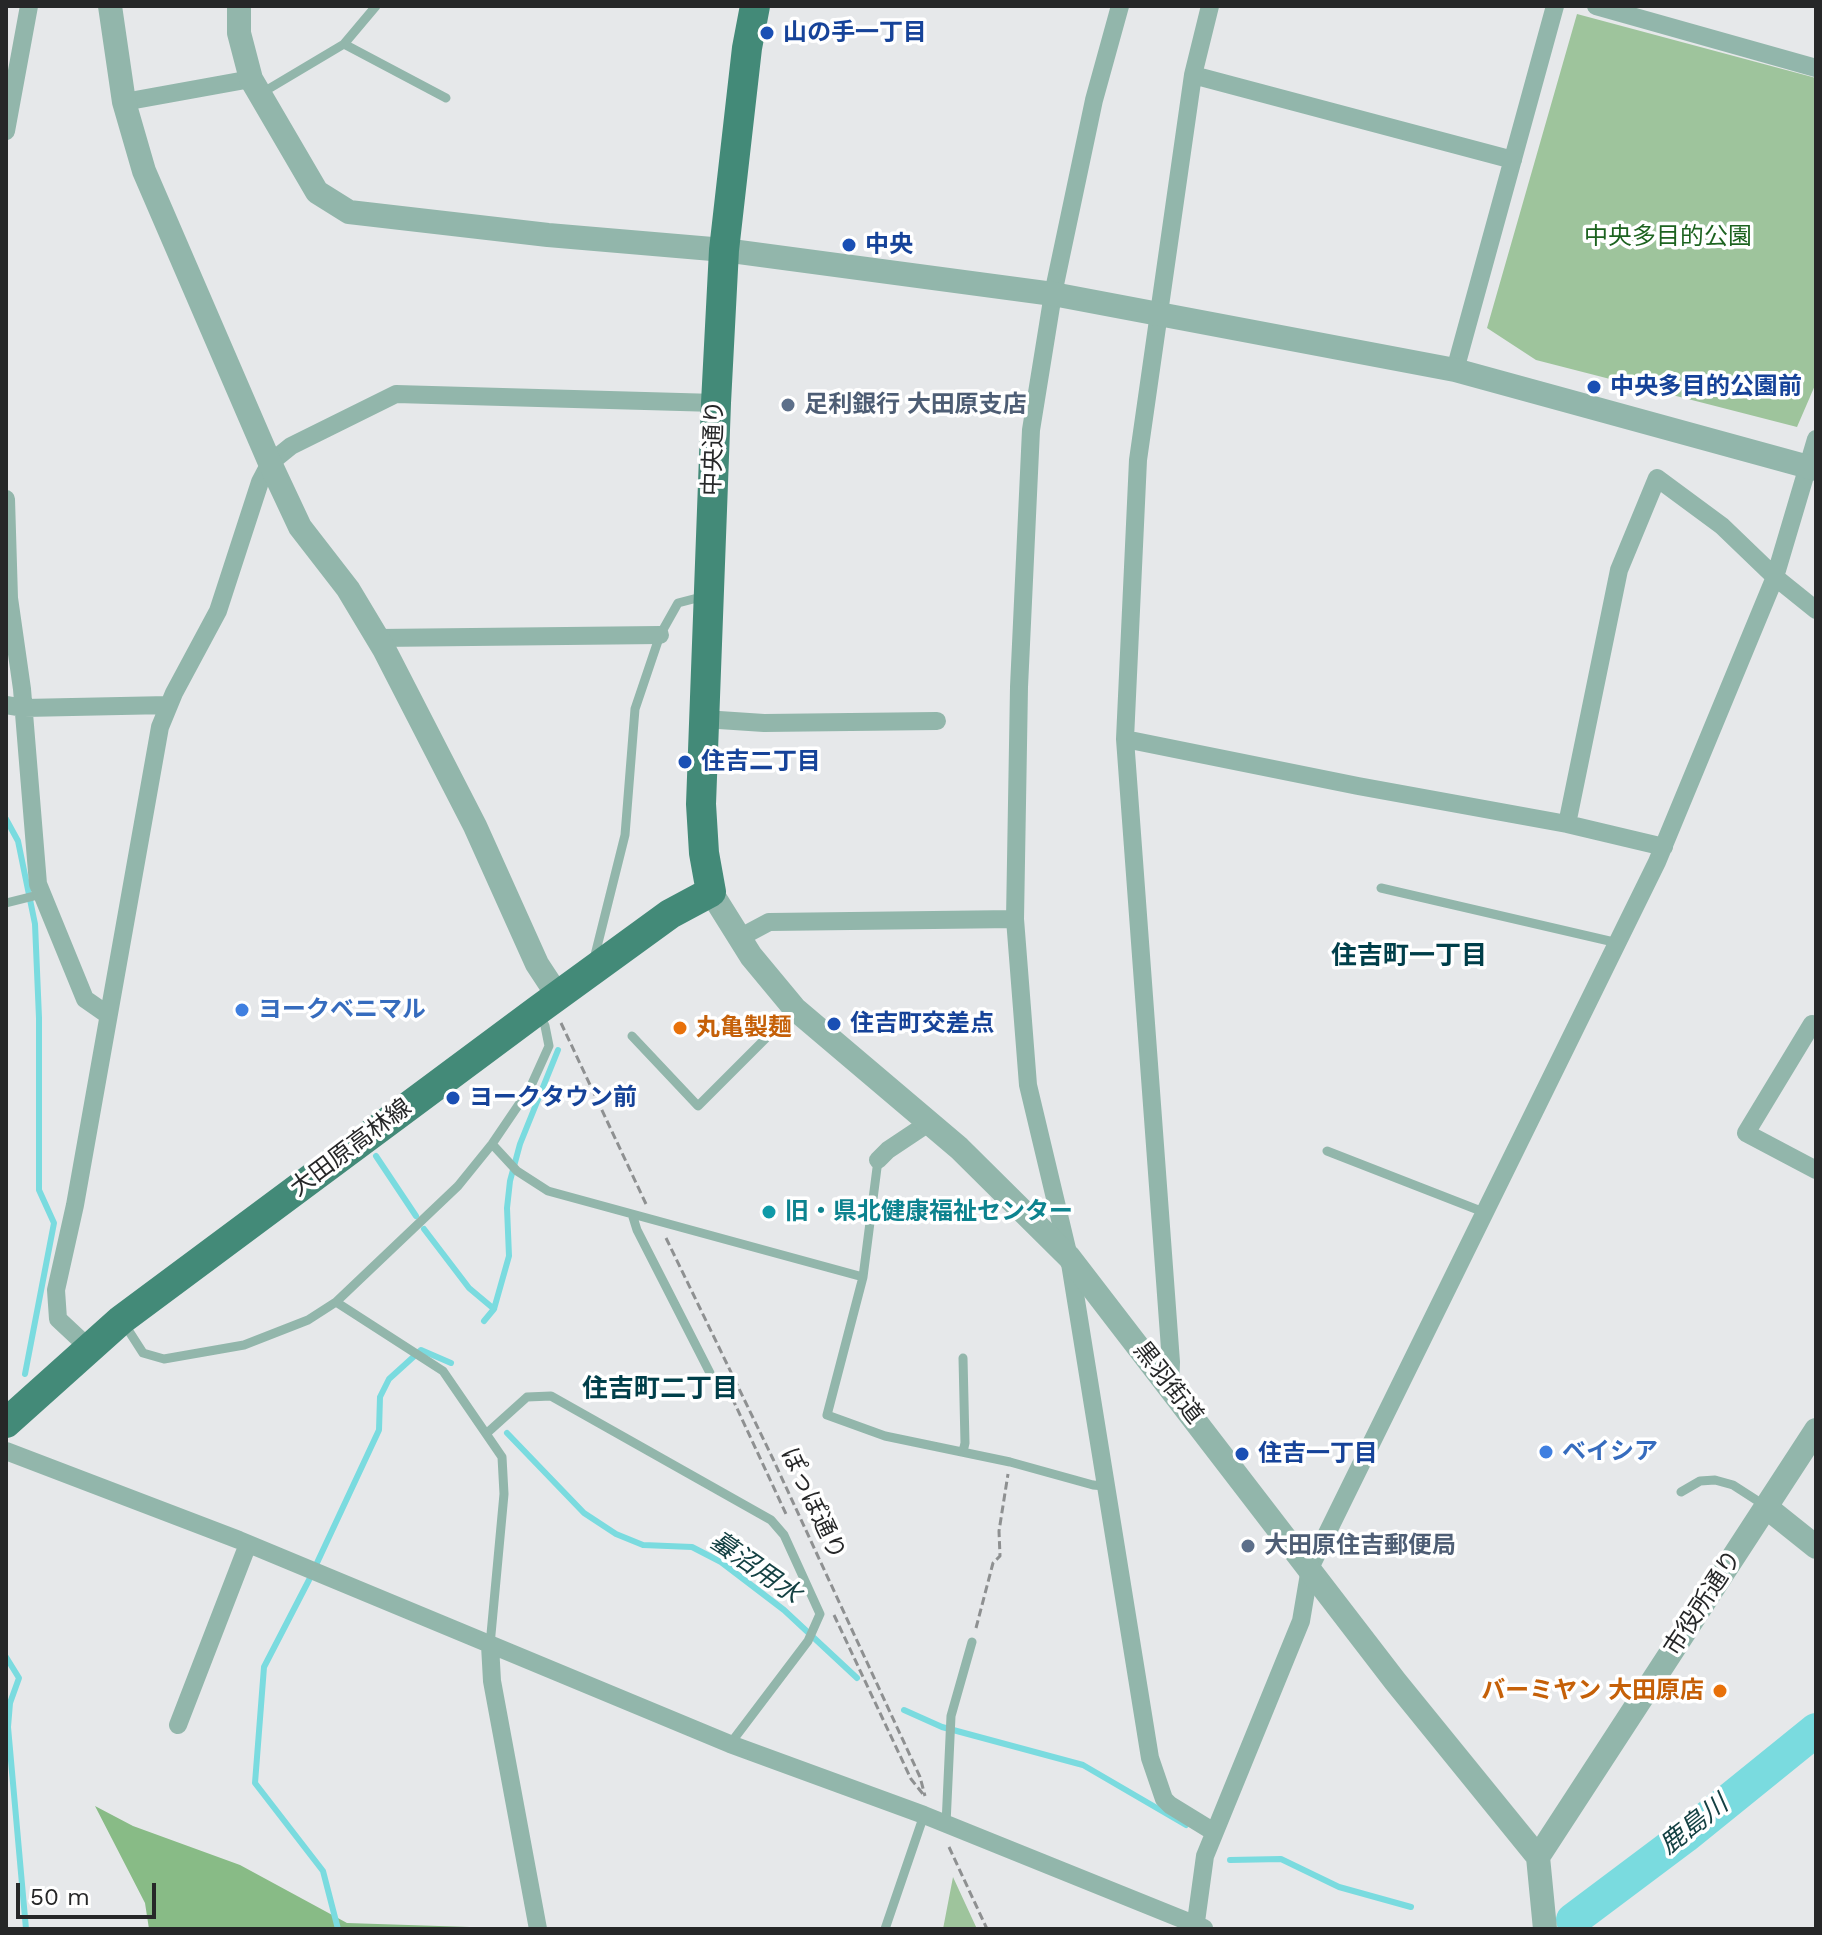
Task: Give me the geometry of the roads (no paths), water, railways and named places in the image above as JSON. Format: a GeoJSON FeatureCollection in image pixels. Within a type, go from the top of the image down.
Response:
{"type":"FeatureCollection","features":[{"type":"Feature","properties":{"kind":"main road","name":"中央通り"},"geometry":{"type":"LineString","coordinates":[[711,892],[704,853],[701,804],[716,403],[724,250],[747,48],[755,6]]}},
{"type":"Feature","properties":{"kind":"main road","name":"大田原高林線"},"geometry":{"type":"LineString","coordinates":[[6,1423],[121,1320],[551,1007],[593,970],[675,911],[711,892]]}},
{"type":"Feature","properties":{"kind":"street"},"geometry":{"type":"LineString","coordinates":[[6,131],[29,6]]}},
{"type":"Feature","properties":{"kind":"street"},"geometry":{"type":"LineString","coordinates":[[110,6],[124,102],[144,171],[270,463],[300,527],[348,589],[378,638],[475,826],[537,964],[551,1007]]}},
{"type":"Feature","properties":{"kind":"street"},"geometry":{"type":"LineString","coordinates":[[239,6],[239,33],[256,87],[317,192],[349,212],[548,235],[724,250],[1053,294],[1455,370],[1812,468]]}},
{"type":"Feature","properties":{"kind":"street"},"geometry":{"type":"LineString","coordinates":[[1120,6],[1094,100],[1053,294],[1031,430],[1019,687],[1015,919],[1028,1085],[1069,1257],[1150,1758],[1164,1799],[1214,1832]]}},
{"type":"Feature","properties":{"kind":"street"},"geometry":{"type":"LineString","coordinates":[[1170,1385],[1171,1362],[1125,739],[1138,460],[1193,75],[1210,6]]}},
{"type":"Feature","properties":{"kind":"street"},"geometry":{"type":"LineString","coordinates":[[1455,370],[1555,6]]}},
{"type":"Feature","properties":{"kind":"street"},"geometry":{"type":"LineString","coordinates":[[1596,6],[1816,68]]}},
{"type":"Feature","properties":{"kind":"street"},"geometry":{"type":"LineString","coordinates":[[1193,75],[1513,160]]}},
{"type":"Feature","properties":{"kind":"street"},"geometry":{"type":"LineString","coordinates":[[124,102],[256,87]]}},
{"type":"Feature","properties":{"kind":"street"},"geometry":{"type":"LineString","coordinates":[[89,1348],[58,1319],[56,1290],[75,1205],[160,727],[218,611],[260,482],[270,463],[291,446],[396,394],[716,403]]}},
{"type":"Feature","properties":{"kind":"street"},"geometry":{"type":"LineString","coordinates":[[6,1451],[248,1544],[730,1744],[925,1807],[946,1832],[1199,1928],[1205,1856],[1301,1621],[1310,1568],[1664,847],[1775,577],[1812,468],[1816,439]]}},
{"type":"Feature","properties":{"kind":"street"},"geometry":{"type":"LineString","coordinates":[[1567,824],[1619,570],[1657,478],[1722,526],[1775,577],[1816,610]]}},
{"type":"Feature","properties":{"kind":"street"},"geometry":{"type":"LineString","coordinates":[[6,499],[15,706],[38,884],[85,999],[108,1015]]}},
{"type":"Feature","properties":{"kind":"street"},"geometry":{"type":"LineString","coordinates":[[378,638],[660,635]]}},
{"type":"Feature","properties":{"kind":"street"},"geometry":{"type":"LineString","coordinates":[[15,706],[169,705]]}},
{"type":"Feature","properties":{"kind":"street"},"geometry":{"type":"LineString","coordinates":[[704,719],[764,723],[937,721]]}},
{"type":"Feature","properties":{"kind":"street"},"geometry":{"type":"LineString","coordinates":[[1125,739],[1567,824],[1664,847]]}},
{"type":"Feature","properties":{"kind":"street","name":"黒羽街道"},"geometry":{"type":"LineString","coordinates":[[711,892],[739,938],[795,1009],[930,1122],[1016,1202],[1069,1257],[1441,1739],[1538,1857]]}},
{"type":"Feature","properties":{"kind":"street"},"geometry":{"type":"LineString","coordinates":[[739,938],[769,922],[1015,919]]}},
{"type":"Feature","properties":{"kind":"street"},"geometry":{"type":"LineString","coordinates":[[1812,1024],[1746,1133],[1816,1170]]}},
{"type":"Feature","properties":{"kind":"street"},"geometry":{"type":"LineString","coordinates":[[878,1160],[930,1122]]}},
{"type":"Feature","properties":{"kind":"street","name":"市役所通り"},"geometry":{"type":"LineString","coordinates":[[1538,1857],[1816,1430]]}},
{"type":"Feature","properties":{"kind":"street"},"geometry":{"type":"LineString","coordinates":[[1766,1507],[1816,1547]]}},
{"type":"Feature","properties":{"kind":"street"},"geometry":{"type":"LineString","coordinates":[[178,1725],[248,1544]]}},
{"type":"Feature","properties":{"kind":"street"},"geometry":{"type":"LineString","coordinates":[[490,1645],[492,1681],[538,1929]]}},
{"type":"Feature","properties":{"kind":"street"},"geometry":{"type":"LineString","coordinates":[[1538,1857],[1545,1929]]}},
{"type":"Feature","properties":{"kind":"lane"},"geometry":{"type":"LineString","coordinates":[[256,87],[344,44],[376,6]]}},
{"type":"Feature","properties":{"kind":"lane"},"geometry":{"type":"LineString","coordinates":[[344,44],[446,98]]}},
{"type":"Feature","properties":{"kind":"lane"},"geometry":{"type":"LineString","coordinates":[[593,970],[594,952],[625,835],[635,709],[660,635],[678,603],[708,595]]}},
{"type":"Feature","properties":{"kind":"lane"},"geometry":{"type":"LineString","coordinates":[[1381,888],[1618,943]]}},
{"type":"Feature","properties":{"kind":"lane"},"geometry":{"type":"LineString","coordinates":[[6,903],[42,894]]}},
{"type":"Feature","properties":{"kind":"lane"},"geometry":{"type":"LineString","coordinates":[[121,1320],[143,1353],[164,1359],[244,1345],[308,1320],[336,1302],[458,1186],[492,1144],[530,1088],[549,1046],[545,1026],[551,1007]]}},
{"type":"Feature","properties":{"kind":"lane"},"geometry":{"type":"LineString","coordinates":[[632,1036],[698,1106],[795,1009]]}},
{"type":"Feature","properties":{"kind":"lane"},"geometry":{"type":"LineString","coordinates":[[492,1144],[517,1171],[548,1191],[863,1277]]}},
{"type":"Feature","properties":{"kind":"lane"},"geometry":{"type":"LineString","coordinates":[[1327,1151],[1486,1213]]}},
{"type":"Feature","properties":{"kind":"lane"},"geometry":{"type":"LineString","coordinates":[[878,1160],[863,1277],[827,1415],[885,1436],[1105,1486]]}},
{"type":"Feature","properties":{"kind":"lane"},"geometry":{"type":"LineString","coordinates":[[632,1214],[637,1230],[710,1373]]}},
{"type":"Feature","properties":{"kind":"lane"},"geometry":{"type":"LineString","coordinates":[[336,1302],[443,1371],[502,1457],[504,1494],[490,1645]]}},
{"type":"Feature","properties":{"kind":"lane"},"geometry":{"type":"LineString","coordinates":[[963,1358],[963,1452]]}},
{"type":"Feature","properties":{"kind":"lane"},"geometry":{"type":"LineString","coordinates":[[487,1433],[527,1397],[551,1396],[771,1520],[784,1535],[820,1614],[808,1641],[730,1744]]}},
{"type":"Feature","properties":{"kind":"lane"},"geometry":{"type":"LineString","coordinates":[[1681,1492],[1700,1481],[1715,1480],[1733,1485],[1766,1507]]}},
{"type":"Feature","properties":{"kind":"lane"},"geometry":{"type":"LineString","coordinates":[[946,1832],[951,1716],[972,1642]]}},
{"type":"Feature","properties":{"kind":"lane"},"geometry":{"type":"LineString","coordinates":[[885,1929],[925,1807]]}},
{"type":"Feature","properties":{"kind":"waterway"},"geometry":{"type":"LineString","coordinates":[[6,819],[18,841],[35,924],[39,1018],[39,1190],[54,1223],[25,1374]]}},
{"type":"Feature","properties":{"kind":"waterway"},"geometry":{"type":"LineString","coordinates":[[484,1321],[494,1309],[509,1256],[507,1208],[510,1181],[520,1144],[558,1050]]}},
{"type":"Feature","properties":{"kind":"waterway"},"geometry":{"type":"LineString","coordinates":[[376,1156],[416,1216]]}},
{"type":"Feature","properties":{"kind":"waterway"},"geometry":{"type":"LineString","coordinates":[[424,1229],[469,1288],[494,1309]]}},
{"type":"Feature","properties":{"kind":"waterway"},"geometry":{"type":"LineString","coordinates":[[338,1929],[323,1871],[255,1783],[264,1667],[309,1580],[379,1430],[380,1397],[389,1379],[421,1350],[451,1363]]}},
{"type":"Feature","properties":{"kind":"waterway","name":"蟇沼用水"},"geometry":{"type":"LineString","coordinates":[[507,1433],[584,1513],[616,1534],[643,1545],[692,1547],[721,1562],[784,1610],[857,1678]]}},
{"type":"Feature","properties":{"kind":"waterway"},"geometry":{"type":"LineString","coordinates":[[6,1657],[19,1678],[10,1703],[8,1727],[26,1929]]}},
{"type":"Feature","properties":{"kind":"waterway","name":"蟇沼用水"},"geometry":{"type":"LineString","coordinates":[[904,1710],[942,1727],[1083,1765],[1186,1825]]}},
{"type":"Feature","properties":{"kind":"waterway","name":"鹿島川"},"geometry":{"type":"LineString","coordinates":[[1573,1920],[1685,1836],[1816,1730]]}},
{"type":"Feature","properties":{"kind":"waterway","name":"蟇沼用水"},"geometry":{"type":"LineString","coordinates":[[1230,1860],[1281,1859],[1339,1887],[1411,1907]]}},
{"type":"Feature","properties":{"kind":"place","name":"山の手一丁目"},"geometry":{"type":"Point","coordinates":[767,33]}},
{"type":"Feature","properties":{"kind":"place","name":"中央"},"geometry":{"type":"Point","coordinates":[849,245]}},
{"type":"Feature","properties":{"kind":"place","name":"中央多目的公園前"},"geometry":{"type":"Point","coordinates":[1594,387]}},
{"type":"Feature","properties":{"kind":"place","name":"足利銀行 大田原支店"},"geometry":{"type":"Point","coordinates":[788,405]}},
{"type":"Feature","properties":{"kind":"place","name":"住吉二丁目"},"geometry":{"type":"Point","coordinates":[685,762]}},
{"type":"Feature","properties":{"kind":"place","name":"ヨークベニマル"},"geometry":{"type":"Point","coordinates":[242,1010]}},
{"type":"Feature","properties":{"kind":"place","name":"住吉町交差点"},"geometry":{"type":"Point","coordinates":[834,1024]}},
{"type":"Feature","properties":{"kind":"place","name":"丸亀製麺"},"geometry":{"type":"Point","coordinates":[680,1028]}},
{"type":"Feature","properties":{"kind":"place","name":"ヨークタウン前"},"geometry":{"type":"Point","coordinates":[453,1098]}},
{"type":"Feature","properties":{"kind":"place","name":"旧・県北健康福祉センター"},"geometry":{"type":"Point","coordinates":[769,1212]}},
{"type":"Feature","properties":{"kind":"place","name":"ベイシア"},"geometry":{"type":"Point","coordinates":[1546,1452]}},
{"type":"Feature","properties":{"kind":"place","name":"住吉一丁目"},"geometry":{"type":"Point","coordinates":[1242,1454]}},
{"type":"Feature","properties":{"kind":"place","name":"大田原住吉郵便局"},"geometry":{"type":"Point","coordinates":[1248,1546]}},
{"type":"Feature","properties":{"kind":"place","name":"バーミヤン 大田原店"},"geometry":{"type":"Point","coordinates":[1720,1691]}},
{"type":"Feature","properties":{"kind":"district","name":"住吉町一丁目"},"geometry":{"type":"Point","coordinates":[1409,956]}},
{"type":"Feature","properties":{"kind":"district","name":"住吉町二丁目"},"geometry":{"type":"Point","coordinates":[660,1389]}},
{"type":"Feature","properties":{"kind":"park label","name":"中央多目的公園"},"geometry":{"type":"Point","coordinates":[1668,237]}}]}
